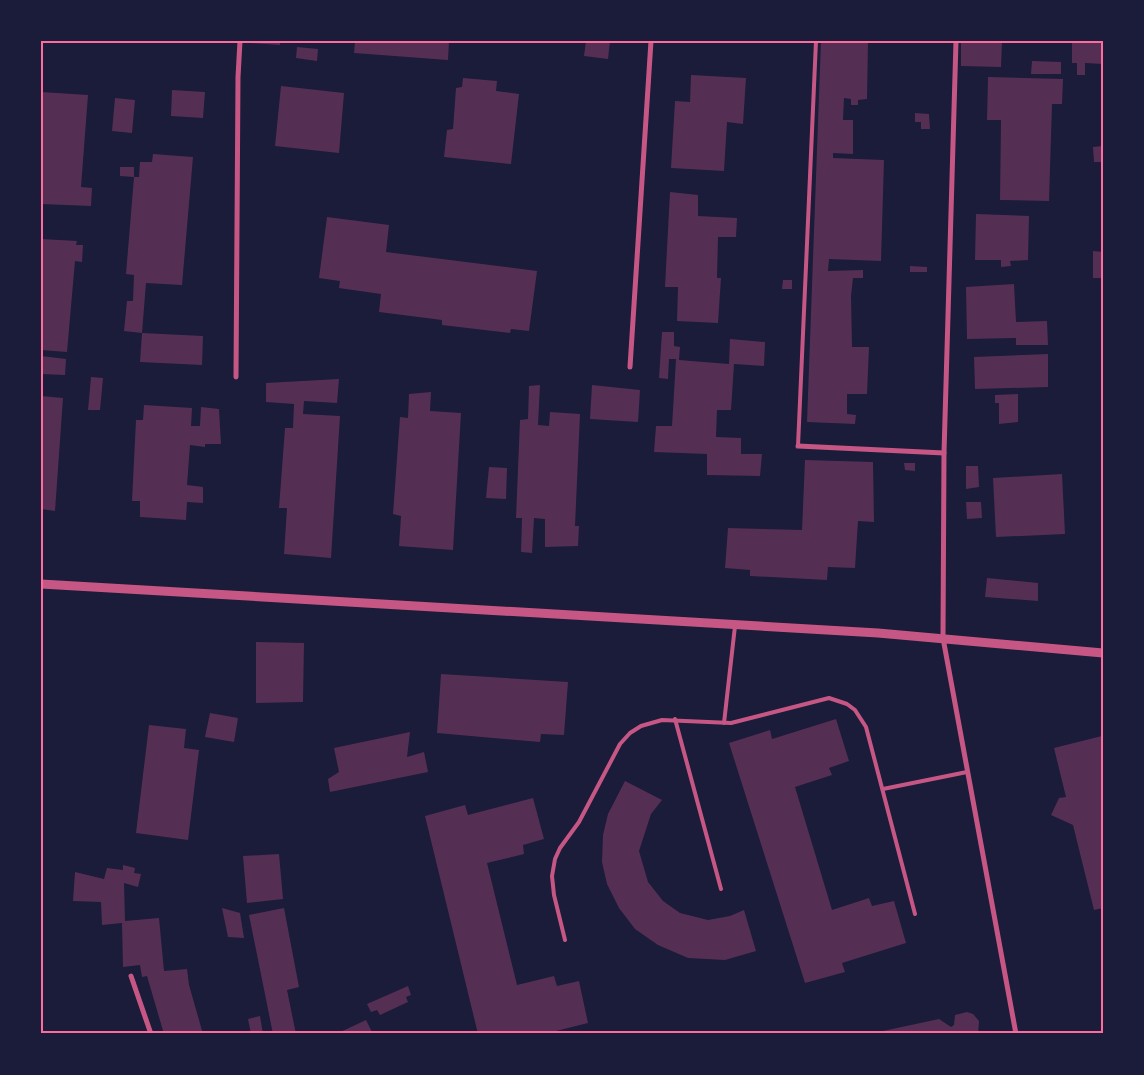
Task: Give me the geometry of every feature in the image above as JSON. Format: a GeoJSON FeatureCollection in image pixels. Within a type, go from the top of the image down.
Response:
{"type":"FeatureCollection","features":[{"type":"Feature","properties":{"kind":"street"},"geometry":{"type":"LineString","coordinates":[[236,377],[238,77],[240,41]]}},
{"type":"Feature","properties":{"kind":"street"},"geometry":{"type":"LineString","coordinates":[[630,367],[651,41]]}},
{"type":"Feature","properties":{"kind":"street"},"geometry":{"type":"LineString","coordinates":[[956,41],[944,453],[943,638],[1016,1034]]}},
{"type":"Feature","properties":{"kind":"street"},"geometry":{"type":"LineString","coordinates":[[798,446],[944,453]]}},
{"type":"Feature","properties":{"kind":"street"},"geometry":{"type":"LineString","coordinates":[[41,584],[943,638],[1103,653]]}},
{"type":"Feature","properties":{"kind":"street"},"geometry":{"type":"LineString","coordinates":[[131,976],[151,1034]]}},
{"type":"Feature","properties":{"kind":"lane"},"geometry":{"type":"LineString","coordinates":[[798,446],[816,41]]}},
{"type":"Feature","properties":{"kind":"lane"},"geometry":{"type":"LineString","coordinates":[[724,723],[735,625]]}},
{"type":"Feature","properties":{"kind":"lane"},"geometry":{"type":"LineString","coordinates":[[565,940],[552,876],[555,859],[560,848],[580,822],[620,744],[641,726],[656,721],[675,719],[724,723],[829,698],[839,700],[855,710],[866,727],[915,914]]}},
{"type":"Feature","properties":{"kind":"lane"},"geometry":{"type":"LineString","coordinates":[[675,719],[721,888]]}},
{"type":"Feature","properties":{"kind":"lane"},"geometry":{"type":"LineString","coordinates":[[883,789],[968,772]]}},
{"type":"Feature","properties":{"kind":"building"},"geometry":{"type":"Polygon","coordinates":[[[250,41],[280,41],[280,45],[250,43],[250,41]]]}},
{"type":"Feature","properties":{"kind":"building"},"geometry":{"type":"Polygon","coordinates":[[[355,41],[449,41],[448,60],[354,53],[355,41]]]}},
{"type":"Feature","properties":{"kind":"building"},"geometry":{"type":"Polygon","coordinates":[[[586,41],[610,41],[608,59],[584,56],[586,41]]]}},
{"type":"Feature","properties":{"kind":"building"},"geometry":{"type":"Polygon","coordinates":[[[821,41],[868,41],[867,99],[858,100],[858,105],[851,105],[851,99],[844,98],[843,120],[853,120],[853,154],[833,153],[833,158],[884,160],[881,261],[829,259],[828,271],[863,270],[863,278],[853,278],[851,296],[852,347],[869,347],[867,394],[847,394],[847,414],[856,415],[855,424],[807,422],[821,41]]]}},
{"type":"Feature","properties":{"kind":"building"},"geometry":{"type":"Polygon","coordinates":[[[961,41],[1002,41],[1001,67],[961,66],[961,41]]]}},
{"type":"Feature","properties":{"kind":"building"},"geometry":{"type":"Polygon","coordinates":[[[1072,41],[1103,41],[1103,64],[1085,63],[1085,75],[1077,75],[1077,63],[1072,63],[1072,41]]]}},
{"type":"Feature","properties":{"kind":"building"},"geometry":{"type":"Polygon","coordinates":[[[297,47],[318,49],[317,61],[296,58],[297,47]]]}},
{"type":"Feature","properties":{"kind":"building"},"geometry":{"type":"Polygon","coordinates":[[[1032,61],[1061,62],[1061,74],[1031,74],[1032,61]]]}},
{"type":"Feature","properties":{"kind":"building"},"geometry":{"type":"Polygon","coordinates":[[[691,75],[746,78],[743,124],[727,122],[724,171],[671,168],[675,101],[690,102],[691,75]]]}},
{"type":"Feature","properties":{"kind":"building"},"geometry":{"type":"Polygon","coordinates":[[[988,77],[1063,79],[1062,104],[1052,104],[1049,201],[1000,200],[1001,120],[987,120],[988,77]]]}},
{"type":"Feature","properties":{"kind":"building"},"geometry":{"type":"Polygon","coordinates":[[[463,78],[497,81],[496,91],[519,94],[511,164],[444,157],[447,130],[453,129],[456,88],[462,87],[463,78]]]}},
{"type":"Feature","properties":{"kind":"building"},"geometry":{"type":"Polygon","coordinates":[[[281,86],[344,93],[339,153],[275,146],[281,86]]]}},
{"type":"Feature","properties":{"kind":"building"},"geometry":{"type":"Polygon","coordinates":[[[172,90],[205,92],[203,118],[171,116],[172,90]]]}},
{"type":"Feature","properties":{"kind":"building"},"geometry":{"type":"Polygon","coordinates":[[[41,92],[88,95],[81,187],[92,188],[91,206],[41,204],[41,92]]]}},
{"type":"Feature","properties":{"kind":"building"},"geometry":{"type":"Polygon","coordinates":[[[115,98],[135,100],[132,133],[112,131],[115,98]]]}},
{"type":"Feature","properties":{"kind":"building"},"geometry":{"type":"Polygon","coordinates":[[[915,113],[929,114],[930,129],[921,129],[921,122],[915,122],[915,113]]]}},
{"type":"Feature","properties":{"kind":"building"},"geometry":{"type":"Polygon","coordinates":[[[1103,146],[1103,162],[1094,162],[1093,147],[1103,146]]]}},
{"type":"Feature","properties":{"kind":"building"},"geometry":{"type":"Polygon","coordinates":[[[153,154],[193,157],[182,285],[146,283],[142,333],[124,331],[127,301],[133,301],[134,275],[126,274],[134,177],[139,177],[140,162],[152,162],[153,154]]]}},
{"type":"Feature","properties":{"kind":"building"},"geometry":{"type":"Polygon","coordinates":[[[120,167],[134,167],[134,177],[120,176],[120,167]]]}},
{"type":"Feature","properties":{"kind":"building"},"geometry":{"type":"Polygon","coordinates":[[[670,192],[698,195],[698,216],[737,218],[736,237],[718,237],[717,278],[721,278],[718,323],[677,321],[678,287],[665,287],[670,192]]]}},
{"type":"Feature","properties":{"kind":"building"},"geometry":{"type":"Polygon","coordinates":[[[976,214],[1029,216],[1028,260],[1010,261],[1011,266],[1001,267],[1001,260],[975,260],[976,214]]]}},
{"type":"Feature","properties":{"kind":"building"},"geometry":{"type":"Polygon","coordinates":[[[327,217],[389,225],[386,252],[537,271],[529,331],[511,329],[510,333],[442,325],[442,320],[379,312],[381,294],[339,288],[340,281],[319,278],[327,217]]]}},
{"type":"Feature","properties":{"kind":"building"},"geometry":{"type":"Polygon","coordinates":[[[41,239],[77,241],[76,245],[83,245],[82,262],[75,261],[67,352],[41,350],[41,239]]]}},
{"type":"Feature","properties":{"kind":"building"},"geometry":{"type":"Polygon","coordinates":[[[1093,251],[1103,252],[1103,278],[1093,278],[1093,251]]]}},
{"type":"Feature","properties":{"kind":"building"},"geometry":{"type":"Polygon","coordinates":[[[910,266],[927,267],[927,272],[910,272],[910,266]]]}},
{"type":"Feature","properties":{"kind":"building"},"geometry":{"type":"Polygon","coordinates":[[[783,280],[792,280],[792,289],[782,289],[783,280]]]}},
{"type":"Feature","properties":{"kind":"building"},"geometry":{"type":"Polygon","coordinates":[[[1014,284],[1016,322],[1047,321],[1048,345],[1016,345],[1016,338],[967,339],[966,287],[1014,284]]]}},
{"type":"Feature","properties":{"kind":"building"},"geometry":{"type":"Polygon","coordinates":[[[662,332],[674,332],[674,346],[680,347],[679,360],[729,364],[730,339],[765,342],[764,366],[734,364],[731,410],[717,410],[716,437],[741,438],[741,454],[762,454],[760,476],[707,475],[707,454],[654,452],[656,426],[672,426],[676,359],[669,359],[668,379],[659,378],[662,332]]]}},
{"type":"Feature","properties":{"kind":"building"},"geometry":{"type":"Polygon","coordinates":[[[142,333],[203,336],[202,365],[140,362],[142,333]]]}},
{"type":"Feature","properties":{"kind":"building"},"geometry":{"type":"Polygon","coordinates":[[[1048,354],[1048,387],[975,389],[974,357],[1048,354]]]}},
{"type":"Feature","properties":{"kind":"building"},"geometry":{"type":"Polygon","coordinates":[[[41,356],[66,359],[65,375],[41,374],[41,356]]]}},
{"type":"Feature","properties":{"kind":"building"},"geometry":{"type":"Polygon","coordinates":[[[91,377],[103,378],[100,410],[88,410],[91,377]]]}},
{"type":"Feature","properties":{"kind":"building"},"geometry":{"type":"Polygon","coordinates":[[[339,379],[337,403],[304,401],[303,414],[340,416],[331,558],[284,554],[287,508],[279,508],[285,428],[293,428],[294,404],[266,402],[266,383],[339,379]]]}},
{"type":"Feature","properties":{"kind":"building"},"geometry":{"type":"Polygon","coordinates":[[[540,385],[538,425],[549,426],[550,412],[580,414],[575,526],[579,526],[578,546],[545,547],[545,519],[534,518],[532,553],[521,552],[522,518],[516,518],[520,420],[528,419],[529,386],[540,385]]]}},
{"type":"Feature","properties":{"kind":"building"},"geometry":{"type":"Polygon","coordinates":[[[592,385],[640,390],[638,422],[590,419],[592,385]]]}},
{"type":"Feature","properties":{"kind":"building"},"geometry":{"type":"Polygon","coordinates":[[[431,392],[430,411],[461,413],[453,550],[399,546],[401,516],[393,514],[400,417],[408,418],[409,394],[431,392]]]}},
{"type":"Feature","properties":{"kind":"building"},"geometry":{"type":"Polygon","coordinates":[[[1018,394],[1018,422],[999,424],[999,403],[995,403],[995,395],[1018,394]]]}},
{"type":"Feature","properties":{"kind":"building"},"geometry":{"type":"Polygon","coordinates":[[[41,396],[63,398],[55,511],[41,509],[41,396]]]}},
{"type":"Feature","properties":{"kind":"building"},"geometry":{"type":"Polygon","coordinates":[[[144,405],[192,408],[191,426],[200,426],[201,407],[219,409],[221,444],[205,444],[205,447],[190,445],[187,485],[203,487],[203,503],[187,502],[186,520],[140,517],[140,501],[132,501],[136,420],[143,420],[144,405]]]}},
{"type":"Feature","properties":{"kind":"building"},"geometry":{"type":"Polygon","coordinates":[[[805,460],[873,462],[874,522],[858,521],[855,568],[828,567],[827,580],[750,576],[750,570],[725,568],[728,528],[802,530],[805,460]]]}},
{"type":"Feature","properties":{"kind":"building"},"geometry":{"type":"Polygon","coordinates":[[[904,463],[915,463],[915,471],[905,470],[904,463]]]}},
{"type":"Feature","properties":{"kind":"building"},"geometry":{"type":"Polygon","coordinates":[[[966,466],[978,466],[979,487],[966,489],[966,466]]]}},
{"type":"Feature","properties":{"kind":"building"},"geometry":{"type":"Polygon","coordinates":[[[489,467],[507,468],[506,499],[486,498],[489,467]]]}},
{"type":"Feature","properties":{"kind":"building"},"geometry":{"type":"Polygon","coordinates":[[[1062,474],[1065,534],[996,537],[993,478],[1062,474]]]}},
{"type":"Feature","properties":{"kind":"building"},"geometry":{"type":"Polygon","coordinates":[[[966,502],[981,502],[982,518],[967,519],[966,502]]]}},
{"type":"Feature","properties":{"kind":"building"},"geometry":{"type":"Polygon","coordinates":[[[987,578],[1038,583],[1038,601],[985,597],[987,578]]]}},
{"type":"Feature","properties":{"kind":"building"},"geometry":{"type":"Polygon","coordinates":[[[256,642],[304,643],[303,702],[256,703],[256,642]]]}},
{"type":"Feature","properties":{"kind":"building"},"geometry":{"type":"Polygon","coordinates":[[[441,674],[568,682],[564,735],[541,734],[540,742],[437,733],[441,674]]]}},
{"type":"Feature","properties":{"kind":"building"},"geometry":{"type":"Polygon","coordinates":[[[210,713],[238,718],[234,742],[205,737],[210,713]]]}},
{"type":"Feature","properties":{"kind":"building"},"geometry":{"type":"Polygon","coordinates":[[[836,719],[849,761],[829,768],[832,775],[795,787],[832,910],[869,898],[872,906],[894,901],[906,943],[842,963],[845,972],[805,983],[729,743],[770,730],[772,739],[836,719]]]}},
{"type":"Feature","properties":{"kind":"building"},"geometry":{"type":"Polygon","coordinates":[[[149,725],[186,729],[184,748],[199,750],[188,840],[136,833],[149,725]]]}},
{"type":"Feature","properties":{"kind":"building"},"geometry":{"type":"Polygon","coordinates":[[[410,732],[407,757],[424,752],[428,772],[330,792],[328,779],[339,772],[334,748],[410,732]]]}},
{"type":"Feature","properties":{"kind":"building"},"geometry":{"type":"Polygon","coordinates":[[[1102,736],[1103,908],[1094,910],[1073,825],[1051,815],[1059,798],[1066,797],[1054,748],[1102,736]]]}},
{"type":"Feature","properties":{"kind":"building"},"geometry":{"type":"Polygon","coordinates":[[[625,781],[662,800],[651,814],[639,851],[648,882],[663,901],[680,913],[708,920],[730,916],[744,910],[756,951],[725,960],[688,958],[658,945],[635,929],[619,908],[607,884],[602,862],[603,835],[608,814],[625,781]]]}},
{"type":"Feature","properties":{"kind":"building"},"geometry":{"type":"Polygon","coordinates":[[[533,798],[544,839],[523,845],[524,854],[487,863],[517,985],[554,976],[557,986],[579,981],[588,1023],[544,1034],[478,1034],[425,816],[465,805],[468,815],[533,798]]]}},
{"type":"Feature","properties":{"kind":"building"},"geometry":{"type":"Polygon","coordinates":[[[279,854],[283,899],[247,903],[243,856],[279,854]]]}},
{"type":"Feature","properties":{"kind":"building"},"geometry":{"type":"Polygon","coordinates":[[[123,865],[135,868],[134,873],[141,874],[138,887],[124,883],[125,921],[159,918],[164,971],[187,969],[189,985],[203,1034],[164,1034],[147,976],[142,977],[140,965],[123,967],[122,923],[102,925],[101,902],[73,901],[75,872],[104,879],[107,868],[123,870],[123,865]]]}},
{"type":"Feature","properties":{"kind":"building"},"geometry":{"type":"Polygon","coordinates":[[[222,908],[240,913],[244,938],[228,937],[222,908]]]}},
{"type":"Feature","properties":{"kind":"building"},"geometry":{"type":"Polygon","coordinates":[[[284,908],[299,987],[287,990],[296,1034],[273,1034],[249,915],[284,908]]]}},
{"type":"Feature","properties":{"kind":"building"},"geometry":{"type":"Polygon","coordinates":[[[408,986],[411,995],[406,997],[408,1002],[380,1015],[377,1010],[371,1012],[367,1004],[408,986]]]}},
{"type":"Feature","properties":{"kind":"building"},"geometry":{"type":"Polygon","coordinates":[[[967,1012],[973,1014],[979,1021],[978,1034],[886,1034],[883,1031],[939,1019],[951,1027],[954,1025],[955,1015],[967,1012]]]}},
{"type":"Feature","properties":{"kind":"building"},"geometry":{"type":"Polygon","coordinates":[[[260,1016],[263,1034],[251,1034],[248,1019],[260,1016]]]}},
{"type":"Feature","properties":{"kind":"building"},"geometry":{"type":"Polygon","coordinates":[[[366,1020],[373,1034],[336,1034],[366,1020]]]}}]}
